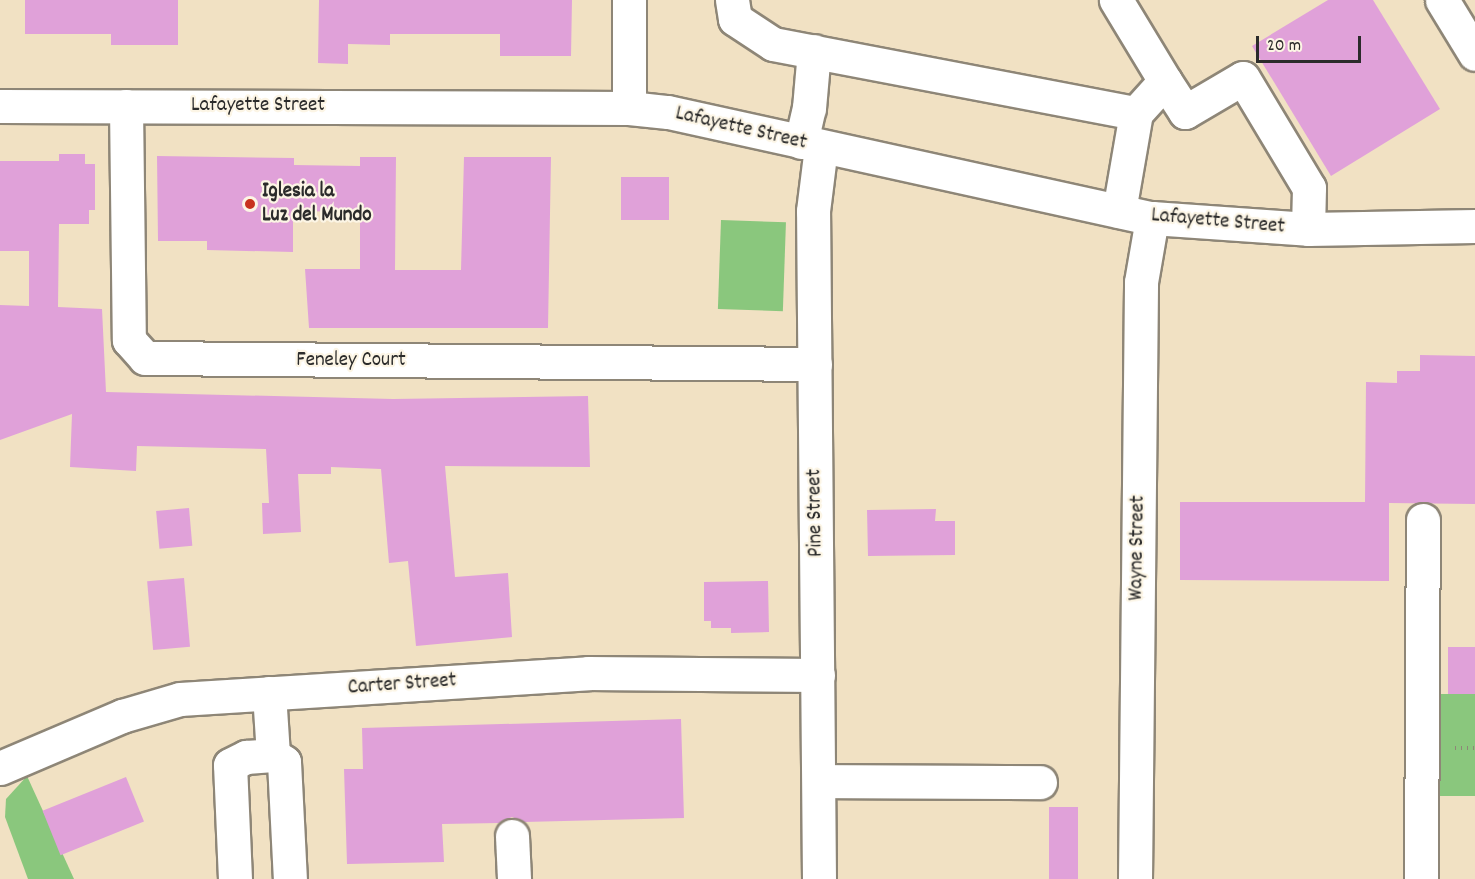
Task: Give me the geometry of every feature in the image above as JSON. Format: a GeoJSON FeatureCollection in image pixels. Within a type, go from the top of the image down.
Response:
{"type":"FeatureCollection","features":[{"type":"Feature","properties":{"kind":"street"},"geometry":{"type":"LineString","coordinates":[[629,0],[629,108]]}},
{"type":"Feature","properties":{"kind":"street"},"geometry":{"type":"LineString","coordinates":[[732,0],[735,19],[773,44],[1136,113]]}},
{"type":"Feature","properties":{"kind":"street"},"geometry":{"type":"LineString","coordinates":[[1116,0],[1185,112],[1243,78],[1309,188],[1308,229]]}},
{"type":"Feature","properties":{"kind":"street"},"geometry":{"type":"LineString","coordinates":[[1442,0],[1475,54]]}},
{"type":"Feature","properties":{"kind":"street","name":"Pine Street"},"geometry":{"type":"LineString","coordinates":[[814,51],[809,108],[815,364],[819,879]]}},
{"type":"Feature","properties":{"kind":"street"},"geometry":{"type":"LineString","coordinates":[[1119,211],[1136,113],[1165,81]]}},
{"type":"Feature","properties":{"kind":"street","name":"Lafayette Street"},"geometry":{"type":"LineString","coordinates":[[0,106],[629,108],[668,112],[1152,218],[1308,229],[1475,226]]}},
{"type":"Feature","properties":{"kind":"street","name":"Feneley Court"},"geometry":{"type":"LineString","coordinates":[[126,106],[129,340],[145,358],[815,364]]}},
{"type":"Feature","properties":{"kind":"street","name":"Wayne Street"},"geometry":{"type":"LineString","coordinates":[[1135,879],[1141,282],[1152,218]]}},
{"type":"Feature","properties":{"kind":"street"},"geometry":{"type":"LineString","coordinates":[[1421,879],[1423,520]]}},
{"type":"Feature","properties":{"kind":"street","name":"Carter Street"},"geometry":{"type":"LineString","coordinates":[[0,768],[167,701],[588,673],[818,675]]}},
{"type":"Feature","properties":{"kind":"street"},"geometry":{"type":"LineString","coordinates":[[269,693],[273,755]]}},
{"type":"Feature","properties":{"kind":"street"},"geometry":{"type":"LineString","coordinates":[[235,879],[230,765],[246,757],[273,755],[284,762],[290,879]]}},
{"type":"Feature","properties":{"kind":"street"},"geometry":{"type":"LineString","coordinates":[[819,781],[1040,782]]}},
{"type":"Feature","properties":{"kind":"street"},"geometry":{"type":"LineString","coordinates":[[512,836],[514,879]]}},
{"type":"Feature","properties":{"kind":"green space"},"geometry":{"type":"Polygon","coordinates":[[[721,220],[786,222],[783,311],[718,309],[721,220]]]}},
{"type":"Feature","properties":{"kind":"green space"},"geometry":{"type":"Polygon","coordinates":[[[1435,694],[1475,694],[1475,796],[1435,796],[1435,694]]]}},
{"type":"Feature","properties":{"kind":"green space"},"geometry":{"type":"Polygon","coordinates":[[[27,776],[74,879],[28,879],[5,817],[6,799],[27,776]]]}},
{"type":"Feature","properties":{"kind":"building"},"geometry":{"type":"Polygon","coordinates":[[[25,0],[178,0],[178,45],[111,45],[111,34],[25,34],[25,0]]]}},
{"type":"Feature","properties":{"kind":"building"},"geometry":{"type":"Polygon","coordinates":[[[319,0],[572,0],[571,56],[500,56],[500,34],[390,34],[390,45],[348,44],[348,64],[318,63],[319,0]]]}},
{"type":"Feature","properties":{"kind":"building"},"geometry":{"type":"Polygon","coordinates":[[[1328,0],[1373,0],[1440,109],[1331,176],[1252,46],[1328,0]]]}},
{"type":"Feature","properties":{"kind":"building"},"geometry":{"type":"Polygon","coordinates":[[[59,154],[85,154],[85,164],[95,164],[95,210],[89,210],[89,224],[59,224],[58,307],[102,309],[106,392],[393,399],[588,396],[590,467],[445,466],[455,577],[508,573],[512,637],[416,646],[408,561],[389,563],[381,469],[331,467],[331,474],[298,474],[301,532],[263,534],[262,503],[269,503],[266,449],[137,446],[136,471],[70,467],[72,414],[0,440],[0,305],[29,306],[29,251],[0,251],[0,161],[59,161],[59,154]]]}},
{"type":"Feature","properties":{"kind":"building"},"geometry":{"type":"Polygon","coordinates":[[[157,156],[294,158],[294,165],[360,166],[360,157],[396,157],[395,270],[461,270],[464,157],[551,157],[548,328],[309,328],[305,269],[360,269],[360,212],[293,211],[293,252],[207,250],[207,241],[158,241],[157,156]]]}},
{"type":"Feature","properties":{"kind":"building"},"geometry":{"type":"Polygon","coordinates":[[[621,177],[669,177],[669,220],[621,220],[621,177]]]}},
{"type":"Feature","properties":{"kind":"building"},"geometry":{"type":"Polygon","coordinates":[[[1420,355],[1475,356],[1475,504],[1389,503],[1389,581],[1180,580],[1180,502],[1365,502],[1366,382],[1397,383],[1397,371],[1420,371],[1420,355]]]}},
{"type":"Feature","properties":{"kind":"building"},"geometry":{"type":"Polygon","coordinates":[[[189,508],[192,546],[159,549],[156,511],[189,508]]]}},
{"type":"Feature","properties":{"kind":"building"},"geometry":{"type":"Polygon","coordinates":[[[936,509],[935,521],[955,521],[955,555],[868,556],[867,510],[936,509]]]}},
{"type":"Feature","properties":{"kind":"building"},"geometry":{"type":"Polygon","coordinates":[[[184,578],[190,647],[153,650],[147,581],[184,578]]]}},
{"type":"Feature","properties":{"kind":"building"},"geometry":{"type":"Polygon","coordinates":[[[768,581],[769,632],[731,633],[731,628],[711,628],[711,621],[704,621],[704,582],[768,581]]]}},
{"type":"Feature","properties":{"kind":"building"},"geometry":{"type":"Polygon","coordinates":[[[1448,647],[1475,647],[1475,694],[1448,694],[1448,647]]]}},
{"type":"Feature","properties":{"kind":"building"},"geometry":{"type":"Polygon","coordinates":[[[681,719],[684,818],[524,822],[512,817],[499,823],[442,824],[444,862],[347,864],[344,769],[363,769],[362,728],[681,719]]]}},
{"type":"Feature","properties":{"kind":"building"},"geometry":{"type":"Polygon","coordinates":[[[126,777],[144,822],[61,855],[43,811],[126,777]]]}},
{"type":"Feature","properties":{"kind":"building"},"geometry":{"type":"Polygon","coordinates":[[[1049,807],[1078,807],[1078,879],[1049,879],[1049,807]]]}},
{"type":"Feature","properties":{"kind":"place","name":"Iglesia la Luz del Mundo"},"geometry":{"type":"Point","coordinates":[250,204]}}]}
